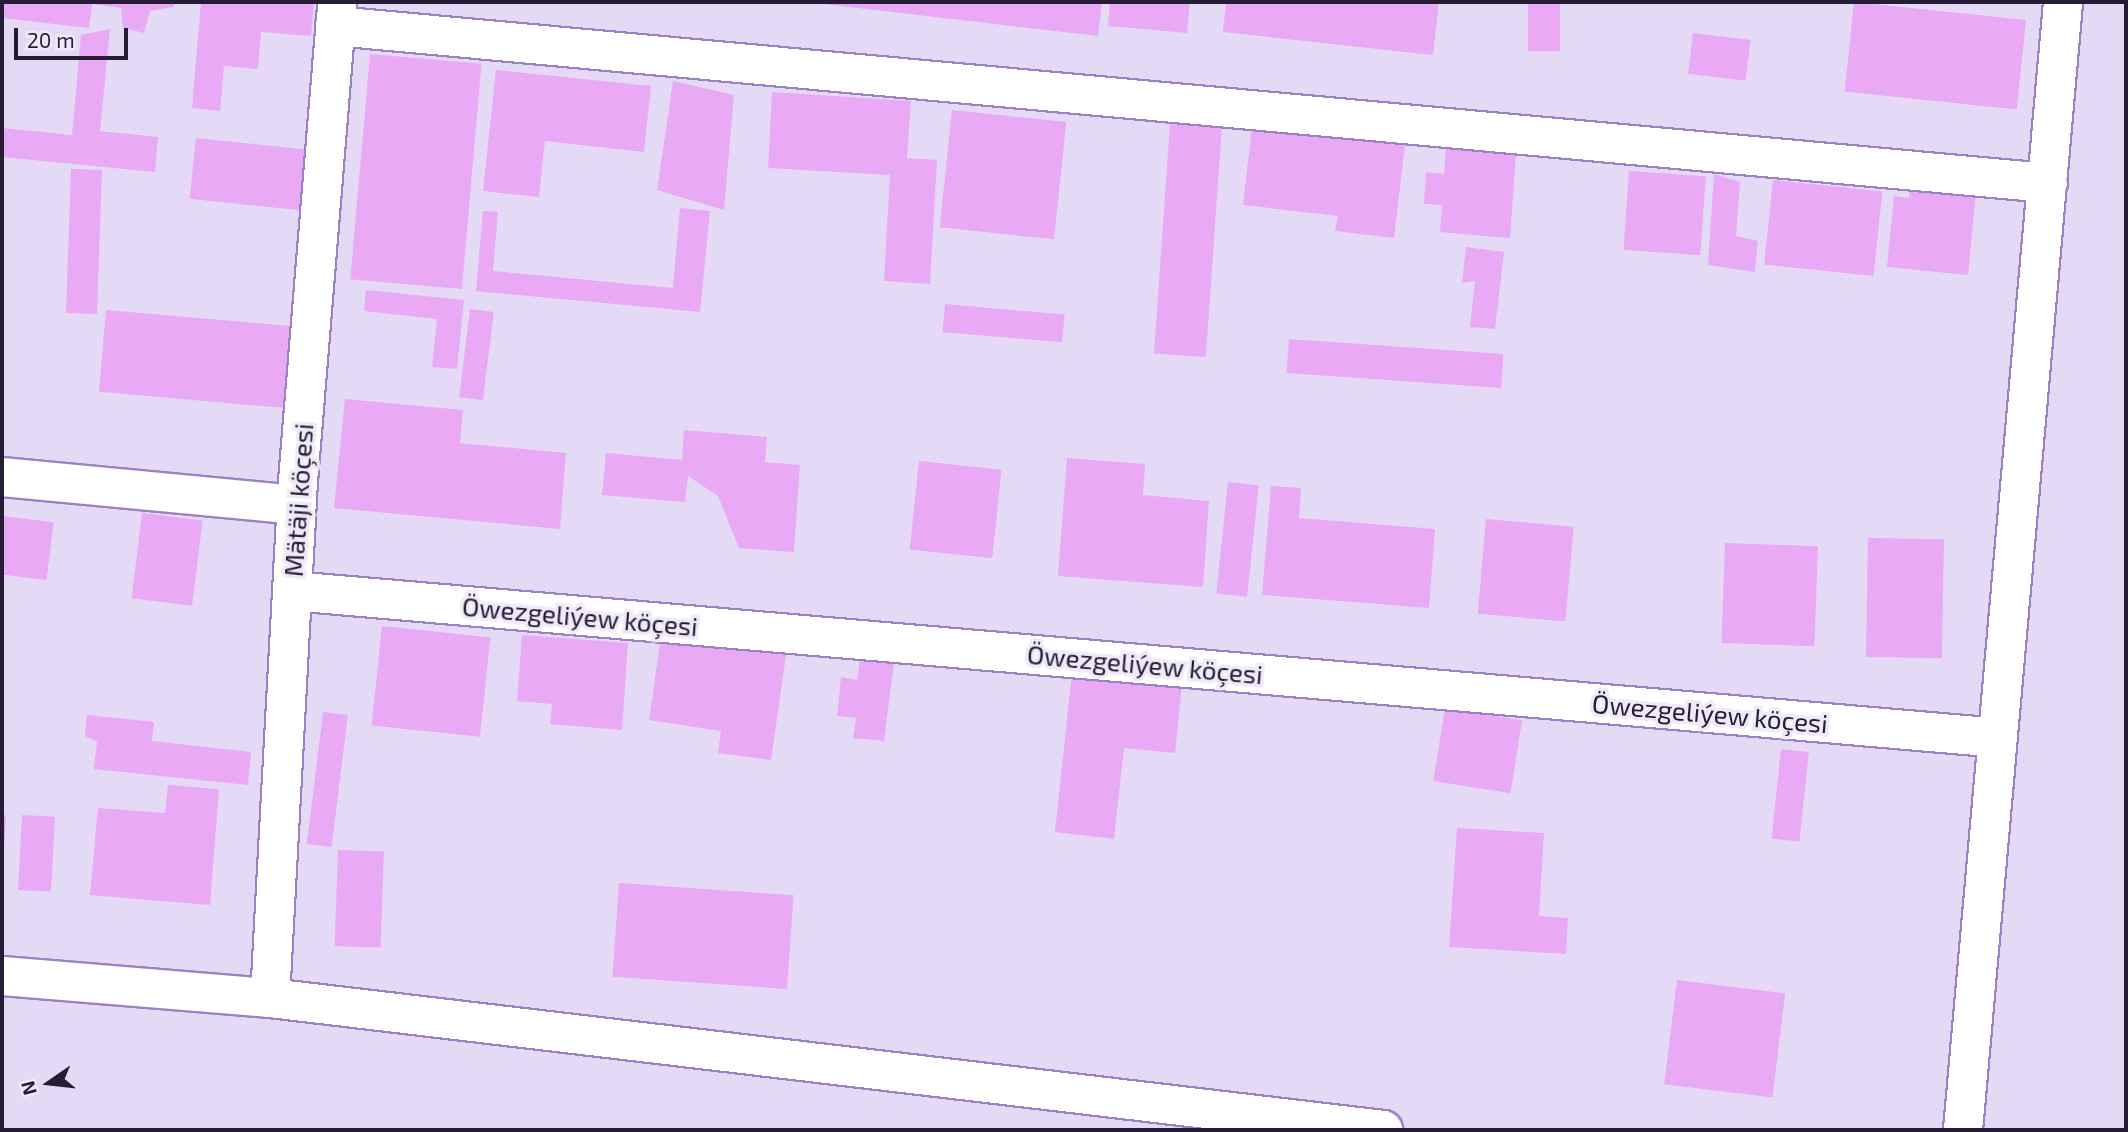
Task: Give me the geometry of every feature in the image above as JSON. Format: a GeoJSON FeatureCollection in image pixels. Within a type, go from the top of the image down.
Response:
{"type":"FeatureCollection","features":[{"type":"Feature","properties":{"kind":"street"},"geometry":{"type":"LineString","coordinates":[[1963,1130],[2063,2]]}},
{"type":"Feature","properties":{"kind":"street"},"geometry":{"type":"LineString","coordinates":[[336,14],[2048,183]]}},
{"type":"Feature","properties":{"kind":"street","name":"Mätäji köçesi"},"geometry":{"type":"LineString","coordinates":[[270,998],[296,505],[336,14]]}},
{"type":"Feature","properties":{"kind":"street"},"geometry":{"type":"LineString","coordinates":[[2,477],[296,505]]}},
{"type":"Feature","properties":{"kind":"street","name":"Öwezgeliýew köçesi"},"geometry":{"type":"LineString","coordinates":[[292,591],[1998,738]]}},
{"type":"Feature","properties":{"kind":"street"},"geometry":{"type":"LineString","coordinates":[[2,976],[270,998],[1383,1130]]}},
{"type":"Feature","properties":{"kind":"building"},"geometry":{"type":"Polygon","coordinates":[[[2,2],[174,2],[174,7],[150,11],[144,33],[123,28],[121,8],[92,4],[89,28],[2,18],[2,2]]]}},
{"type":"Feature","properties":{"kind":"building"},"geometry":{"type":"Polygon","coordinates":[[[201,2],[314,2],[311,36],[261,32],[258,69],[224,66],[220,111],[192,108],[201,2]]]}},
{"type":"Feature","properties":{"kind":"building"},"geometry":{"type":"Polygon","coordinates":[[[807,2],[1102,2],[1098,36],[807,2]]]}},
{"type":"Feature","properties":{"kind":"building"},"geometry":{"type":"Polygon","coordinates":[[[1110,2],[1190,2],[1187,33],[1108,26],[1110,2]]]}},
{"type":"Feature","properties":{"kind":"building"},"geometry":{"type":"Polygon","coordinates":[[[1226,2],[1439,2],[1433,55],[1223,32],[1226,2]]]}},
{"type":"Feature","properties":{"kind":"building"},"geometry":{"type":"Polygon","coordinates":[[[1528,2],[1560,2],[1560,51],[1528,51],[1528,2]]]}},
{"type":"Feature","properties":{"kind":"building"},"geometry":{"type":"Polygon","coordinates":[[[1854,2],[2026,20],[2017,110],[1845,92],[1854,2]]]}},
{"type":"Feature","properties":{"kind":"building"},"geometry":{"type":"Polygon","coordinates":[[[110,29],[100,131],[158,137],[155,172],[2,157],[2,128],[72,135],[81,35],[110,29]]]}},
{"type":"Feature","properties":{"kind":"building"},"geometry":{"type":"Polygon","coordinates":[[[1693,33],[1751,40],[1746,81],[1688,74],[1693,33]]]}},
{"type":"Feature","properties":{"kind":"building"},"geometry":{"type":"Polygon","coordinates":[[[370,54],[482,64],[462,289],[350,279],[370,54]]]}},
{"type":"Feature","properties":{"kind":"building"},"geometry":{"type":"Polygon","coordinates":[[[496,70],[651,86],[644,152],[545,141],[539,197],[483,191],[496,70]]]}},
{"type":"Feature","properties":{"kind":"building"},"geometry":{"type":"Polygon","coordinates":[[[673,81],[734,95],[724,210],[657,190],[673,81]]]}},
{"type":"Feature","properties":{"kind":"building"},"geometry":{"type":"Polygon","coordinates":[[[772,92],[911,101],[907,158],[937,160],[930,284],[884,281],[890,175],[768,168],[772,92]]]}},
{"type":"Feature","properties":{"kind":"building"},"geometry":{"type":"Polygon","coordinates":[[[952,110],[1066,122],[1054,239],[940,227],[952,110]]]}},
{"type":"Feature","properties":{"kind":"building"},"geometry":{"type":"Polygon","coordinates":[[[1170,124],[1222,128],[1206,357],[1154,353],[1170,124]]]}},
{"type":"Feature","properties":{"kind":"building"},"geometry":{"type":"Polygon","coordinates":[[[1252,126],[1405,145],[1394,238],[1335,231],[1338,216],[1243,205],[1252,126]]]}},
{"type":"Feature","properties":{"kind":"building"},"geometry":{"type":"Polygon","coordinates":[[[196,138],[311,150],[305,211],[190,199],[196,138]]]}},
{"type":"Feature","properties":{"kind":"building"},"geometry":{"type":"Polygon","coordinates":[[[1446,148],[1516,153],[1510,238],[1440,232],[1442,205],[1424,204],[1426,172],[1444,174],[1446,148]]]}},
{"type":"Feature","properties":{"kind":"building"},"geometry":{"type":"Polygon","coordinates":[[[71,169],[102,170],[97,314],[66,313],[71,169]]]}},
{"type":"Feature","properties":{"kind":"building"},"geometry":{"type":"Polygon","coordinates":[[[1629,171],[1706,176],[1700,255],[1623,250],[1629,171]]]}},
{"type":"Feature","properties":{"kind":"building"},"geometry":{"type":"Polygon","coordinates":[[[1714,174],[1740,182],[1736,236],[1758,241],[1755,272],[1708,265],[1714,174]]]}},
{"type":"Feature","properties":{"kind":"building"},"geometry":{"type":"Polygon","coordinates":[[[1773,180],[1882,191],[1874,276],[1764,265],[1773,180]]]}},
{"type":"Feature","properties":{"kind":"building"},"geometry":{"type":"Polygon","coordinates":[[[1910,184],[1976,191],[1968,275],[1887,267],[1894,196],[1909,198],[1910,184]]]}},
{"type":"Feature","properties":{"kind":"building"},"geometry":{"type":"Polygon","coordinates":[[[680,208],[710,211],[700,312],[476,291],[483,211],[498,212],[493,271],[673,288],[680,208]]]}},
{"type":"Feature","properties":{"kind":"building"},"geometry":{"type":"Polygon","coordinates":[[[1466,247],[1504,252],[1495,329],[1470,327],[1475,281],[1462,283],[1466,247]]]}},
{"type":"Feature","properties":{"kind":"building"},"geometry":{"type":"Polygon","coordinates":[[[366,290],[464,300],[457,369],[432,367],[437,319],[364,311],[366,290]]]}},
{"type":"Feature","properties":{"kind":"building"},"geometry":{"type":"Polygon","coordinates":[[[945,304],[1065,314],[1062,342],[943,332],[945,304]]]}},
{"type":"Feature","properties":{"kind":"building"},"geometry":{"type":"Polygon","coordinates":[[[470,309],[494,312],[483,400],[459,397],[470,309]]]}},
{"type":"Feature","properties":{"kind":"building"},"geometry":{"type":"Polygon","coordinates":[[[106,310],[295,327],[288,408],[99,392],[106,310]]]}},
{"type":"Feature","properties":{"kind":"building"},"geometry":{"type":"Polygon","coordinates":[[[1289,339],[1503,354],[1501,388],[1287,373],[1289,339]]]}},
{"type":"Feature","properties":{"kind":"building"},"geometry":{"type":"Polygon","coordinates":[[[345,399],[463,410],[460,443],[566,453],[560,529],[334,508],[345,399]]]}},
{"type":"Feature","properties":{"kind":"building"},"geometry":{"type":"Polygon","coordinates":[[[684,430],[767,437],[765,462],[800,465],[794,552],[739,548],[718,496],[688,476],[685,502],[602,495],[606,453],[682,460],[684,430]]]}},
{"type":"Feature","properties":{"kind":"building"},"geometry":{"type":"Polygon","coordinates":[[[1067,458],[1145,464],[1143,495],[1209,501],[1203,587],[1058,576],[1067,458]]]}},
{"type":"Feature","properties":{"kind":"building"},"geometry":{"type":"Polygon","coordinates":[[[919,461],[1002,470],[992,558],[910,550],[919,461]]]}},
{"type":"Feature","properties":{"kind":"building"},"geometry":{"type":"Polygon","coordinates":[[[1228,482],[1259,485],[1247,597],[1216,593],[1228,482]]]}},
{"type":"Feature","properties":{"kind":"building"},"geometry":{"type":"Polygon","coordinates":[[[1271,486],[1301,488],[1299,518],[1435,529],[1429,608],[1262,595],[1271,486]]]}},
{"type":"Feature","properties":{"kind":"building"},"geometry":{"type":"Polygon","coordinates":[[[142,513],[203,520],[192,606],[132,598],[142,513]]]}},
{"type":"Feature","properties":{"kind":"building"},"geometry":{"type":"Polygon","coordinates":[[[2,516],[54,522],[47,580],[2,574],[2,516]]]}},
{"type":"Feature","properties":{"kind":"building"},"geometry":{"type":"Polygon","coordinates":[[[1486,519],[1574,527],[1565,621],[1478,614],[1486,519]]]}},
{"type":"Feature","properties":{"kind":"building"},"geometry":{"type":"Polygon","coordinates":[[[1868,538],[1944,539],[1942,658],[1866,657],[1868,538]]]}},
{"type":"Feature","properties":{"kind":"building"},"geometry":{"type":"Polygon","coordinates":[[[1725,543],[1818,546],[1814,646],[1722,643],[1725,543]]]}},
{"type":"Feature","properties":{"kind":"building"},"geometry":{"type":"Polygon","coordinates":[[[382,626],[490,637],[480,737],[372,725],[382,626]]]}},
{"type":"Feature","properties":{"kind":"building"},"geometry":{"type":"Polygon","coordinates":[[[662,630],[787,648],[771,760],[718,753],[721,731],[649,720],[662,630]]]}},
{"type":"Feature","properties":{"kind":"building"},"geometry":{"type":"Polygon","coordinates":[[[522,635],[628,643],[622,730],[550,724],[552,704],[517,701],[522,635]]]}},
{"type":"Feature","properties":{"kind":"building"},"geometry":{"type":"Polygon","coordinates":[[[860,658],[894,662],[884,741],[853,738],[856,718],[837,716],[841,677],[857,680],[860,658]]]}},
{"type":"Feature","properties":{"kind":"building"},"geometry":{"type":"Polygon","coordinates":[[[1072,672],[1182,685],[1175,753],[1124,748],[1114,839],[1055,832],[1072,672]]]}},
{"type":"Feature","properties":{"kind":"building"},"geometry":{"type":"Polygon","coordinates":[[[1445,708],[1522,720],[1510,793],[1433,781],[1445,708]]]}},
{"type":"Feature","properties":{"kind":"building"},"geometry":{"type":"Polygon","coordinates":[[[323,712],[348,715],[332,847],[307,844],[323,712]]]}},
{"type":"Feature","properties":{"kind":"building"},"geometry":{"type":"Polygon","coordinates":[[[87,715],[154,722],[152,741],[251,752],[248,785],[94,769],[97,742],[85,736],[87,715]]]}},
{"type":"Feature","properties":{"kind":"building"},"geometry":{"type":"Polygon","coordinates":[[[1781,749],[1809,752],[1799,841],[1772,839],[1781,749]]]}},
{"type":"Feature","properties":{"kind":"building"},"geometry":{"type":"Polygon","coordinates":[[[168,785],[219,789],[210,905],[90,895],[98,808],[165,813],[168,785]]]}},
{"type":"Feature","properties":{"kind":"building"},"geometry":{"type":"Polygon","coordinates":[[[2,815],[6,815],[4,853],[2,853],[2,815]]]}},
{"type":"Feature","properties":{"kind":"building"},"geometry":{"type":"Polygon","coordinates":[[[22,815],[55,817],[51,892],[18,890],[22,815]]]}},
{"type":"Feature","properties":{"kind":"building"},"geometry":{"type":"Polygon","coordinates":[[[1457,828],[1544,833],[1539,916],[1568,918],[1566,954],[1449,947],[1457,828]]]}},
{"type":"Feature","properties":{"kind":"building"},"geometry":{"type":"Polygon","coordinates":[[[338,850],[384,852],[381,948],[335,946],[338,850]]]}},
{"type":"Feature","properties":{"kind":"building"},"geometry":{"type":"Polygon","coordinates":[[[619,883],[794,895],[787,989],[612,977],[619,883]]]}},
{"type":"Feature","properties":{"kind":"building"},"geometry":{"type":"Polygon","coordinates":[[[1677,980],[1785,993],[1772,1098],[1664,1084],[1677,980]]]}}]}
